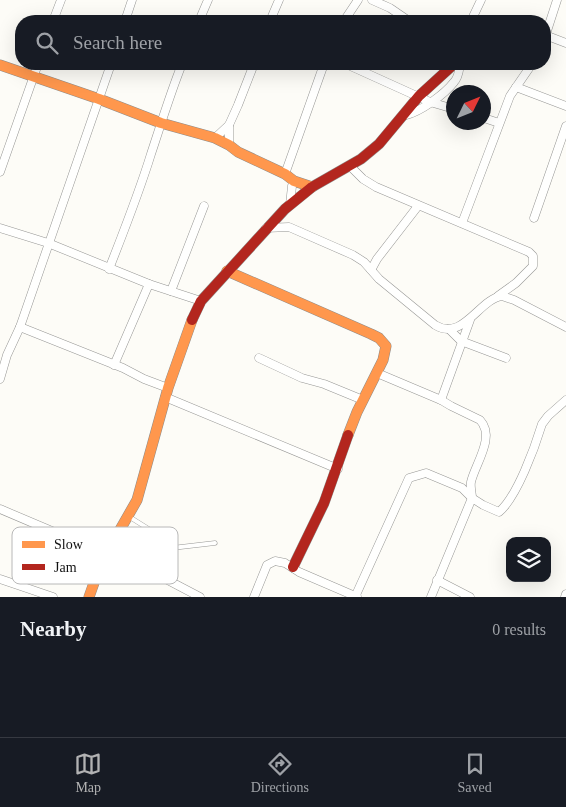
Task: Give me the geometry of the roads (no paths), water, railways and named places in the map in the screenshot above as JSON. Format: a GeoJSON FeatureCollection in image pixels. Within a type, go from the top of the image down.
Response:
{"type":"FeatureCollection","features":[{"type":"Feature","properties":{"kind":"street"},"geometry":{"type":"LineString","coordinates":[[56,15],[61,0]]}},
{"type":"Feature","properties":{"kind":"street"},"geometry":{"type":"LineString","coordinates":[[127,15],[132,0]]}},
{"type":"Feature","properties":{"kind":"street"},"geometry":{"type":"LineString","coordinates":[[202,15],[208,0]]}},
{"type":"Feature","properties":{"kind":"street"},"geometry":{"type":"LineString","coordinates":[[273,15],[279,0]]}},
{"type":"Feature","properties":{"kind":"street"},"geometry":{"type":"LineString","coordinates":[[348,15],[358,0]]}},
{"type":"Feature","properties":{"kind":"street"},"geometry":{"type":"LineString","coordinates":[[372,0],[400,15]]}},
{"type":"Feature","properties":{"kind":"street"},"geometry":{"type":"LineString","coordinates":[[474,15],[481,0]]}},
{"type":"Feature","properties":{"kind":"street"},"geometry":{"type":"LineString","coordinates":[[551,18],[557,0]]}},
{"type":"Feature","properties":{"kind":"street"},"geometry":{"type":"LineString","coordinates":[[551,38],[566,43]]}},
{"type":"Feature","properties":{"kind":"street"},"geometry":{"type":"LineString","coordinates":[[0,65],[99,99],[161,123],[215,138],[230,145],[238,152],[286,174],[294,181],[312,187]]}},
{"type":"Feature","properties":{"kind":"street"},"geometry":{"type":"LineString","coordinates":[[0,172],[36,70]]}},
{"type":"Feature","properties":{"kind":"street"},"geometry":{"type":"LineString","coordinates":[[0,379],[7,355],[20,327],[109,70]]}},
{"type":"Feature","properties":{"kind":"street"},"geometry":{"type":"LineString","coordinates":[[109,269],[124,233],[180,70]]}},
{"type":"Feature","properties":{"kind":"street"},"geometry":{"type":"LineString","coordinates":[[215,138],[229,125],[252,70]]}},
{"type":"Feature","properties":{"kind":"street"},"geometry":{"type":"LineString","coordinates":[[286,174],[322,70]]}},
{"type":"Feature","properties":{"kind":"street"},"geometry":{"type":"LineString","coordinates":[[360,70],[430,102],[446,107]]}},
{"type":"Feature","properties":{"kind":"street"},"geometry":{"type":"LineString","coordinates":[[122,527],[137,500],[167,392],[191,322],[201,301],[266,228],[288,207],[312,187],[350,166],[379,144],[406,115],[420,96],[448,70]]}},
{"type":"Feature","properties":{"kind":"street"},"geometry":{"type":"LineString","coordinates":[[406,115],[415,113],[455,82],[459,70]]}},
{"type":"Feature","properties":{"kind":"street"},"geometry":{"type":"LineString","coordinates":[[462,224],[510,96],[528,70]]}},
{"type":"Feature","properties":{"kind":"street"},"geometry":{"type":"LineString","coordinates":[[516,87],[566,106]]}},
{"type":"Feature","properties":{"kind":"street"},"geometry":{"type":"LineString","coordinates":[[491,120],[500,123]]}},
{"type":"Feature","properties":{"kind":"street"},"geometry":{"type":"LineString","coordinates":[[229,125],[230,145]]}},
{"type":"Feature","properties":{"kind":"street"},"geometry":{"type":"LineString","coordinates":[[534,218],[566,126]]}},
{"type":"Feature","properties":{"kind":"street"},"geometry":{"type":"LineString","coordinates":[[350,166],[364,180],[376,187],[530,252],[533,256],[533,266],[527,273],[487,303],[470,320],[441,400]]}},
{"type":"Feature","properties":{"kind":"street"},"geometry":{"type":"LineString","coordinates":[[289,227],[288,207],[294,181]]}},
{"type":"Feature","properties":{"kind":"street"},"geometry":{"type":"LineString","coordinates":[[171,291],[204,206]]}},
{"type":"Feature","properties":{"kind":"street"},"geometry":{"type":"LineString","coordinates":[[371,270],[376,260],[418,206]]}},
{"type":"Feature","properties":{"kind":"street"},"geometry":{"type":"LineString","coordinates":[[266,228],[276,226],[289,227],[360,259],[376,260]]}},
{"type":"Feature","properties":{"kind":"street"},"geometry":{"type":"LineString","coordinates":[[0,228],[48,243],[148,284],[201,301]]}},
{"type":"Feature","properties":{"kind":"street"},"geometry":{"type":"LineString","coordinates":[[360,259],[379,279],[442,329],[470,320]]}},
{"type":"Feature","properties":{"kind":"street"},"geometry":{"type":"LineString","coordinates":[[227,271],[379,338],[386,346],[386,351],[377,373],[357,412],[338,469],[324,503],[293,567]]}},
{"type":"Feature","properties":{"kind":"street"},"geometry":{"type":"LineString","coordinates":[[114,364],[148,284]]}},
{"type":"Feature","properties":{"kind":"street"},"geometry":{"type":"LineString","coordinates":[[498,296],[507,297],[566,327]]}},
{"type":"Feature","properties":{"kind":"street"},"geometry":{"type":"LineString","coordinates":[[20,327],[114,364],[167,392],[338,469]]}},
{"type":"Feature","properties":{"kind":"street"},"geometry":{"type":"LineString","coordinates":[[449,328],[461,341],[506,358]]}},
{"type":"Feature","properties":{"kind":"street"},"geometry":{"type":"LineString","coordinates":[[259,358],[302,378],[324,384],[363,400]]}},
{"type":"Feature","properties":{"kind":"street"},"geometry":{"type":"LineString","coordinates":[[377,373],[441,400],[480,420],[486,430],[486,442],[471,484],[472,498],[431,597]]}},
{"type":"Feature","properties":{"kind":"street"},"geometry":{"type":"LineString","coordinates":[[254,597],[267,565],[270,562],[279,561],[356,597],[409,478],[426,473],[462,488],[483,506],[499,512],[514,493],[542,424],[566,400]]}},
{"type":"Feature","properties":{"kind":"street"},"geometry":{"type":"LineString","coordinates":[[0,509],[41,527]]}},
{"type":"Feature","properties":{"kind":"street"},"geometry":{"type":"LineString","coordinates":[[0,579],[12,583]]}},
{"type":"Feature","properties":{"kind":"street"},"geometry":{"type":"LineString","coordinates":[[437,580],[470,597]]}},
{"type":"Feature","properties":{"kind":"street"},"geometry":{"type":"LineString","coordinates":[[14,584],[53,597]]}},
{"type":"Feature","properties":{"kind":"street"},"geometry":{"type":"LineString","coordinates":[[89,597],[93,584]]}},
{"type":"Feature","properties":{"kind":"street"},"geometry":{"type":"LineString","coordinates":[[175,584],[200,597]]}},
{"type":"Feature","properties":{"kind":"street"},"geometry":{"type":"LineString","coordinates":[[22,597],[25,588]]}},
{"type":"Feature","properties":{"kind":"lane"},"geometry":{"type":"LineString","coordinates":[[128,516],[146,527]]}},
{"type":"Feature","properties":{"kind":"lane"},"geometry":{"type":"LineString","coordinates":[[178,547],[215,543]]}}]}
